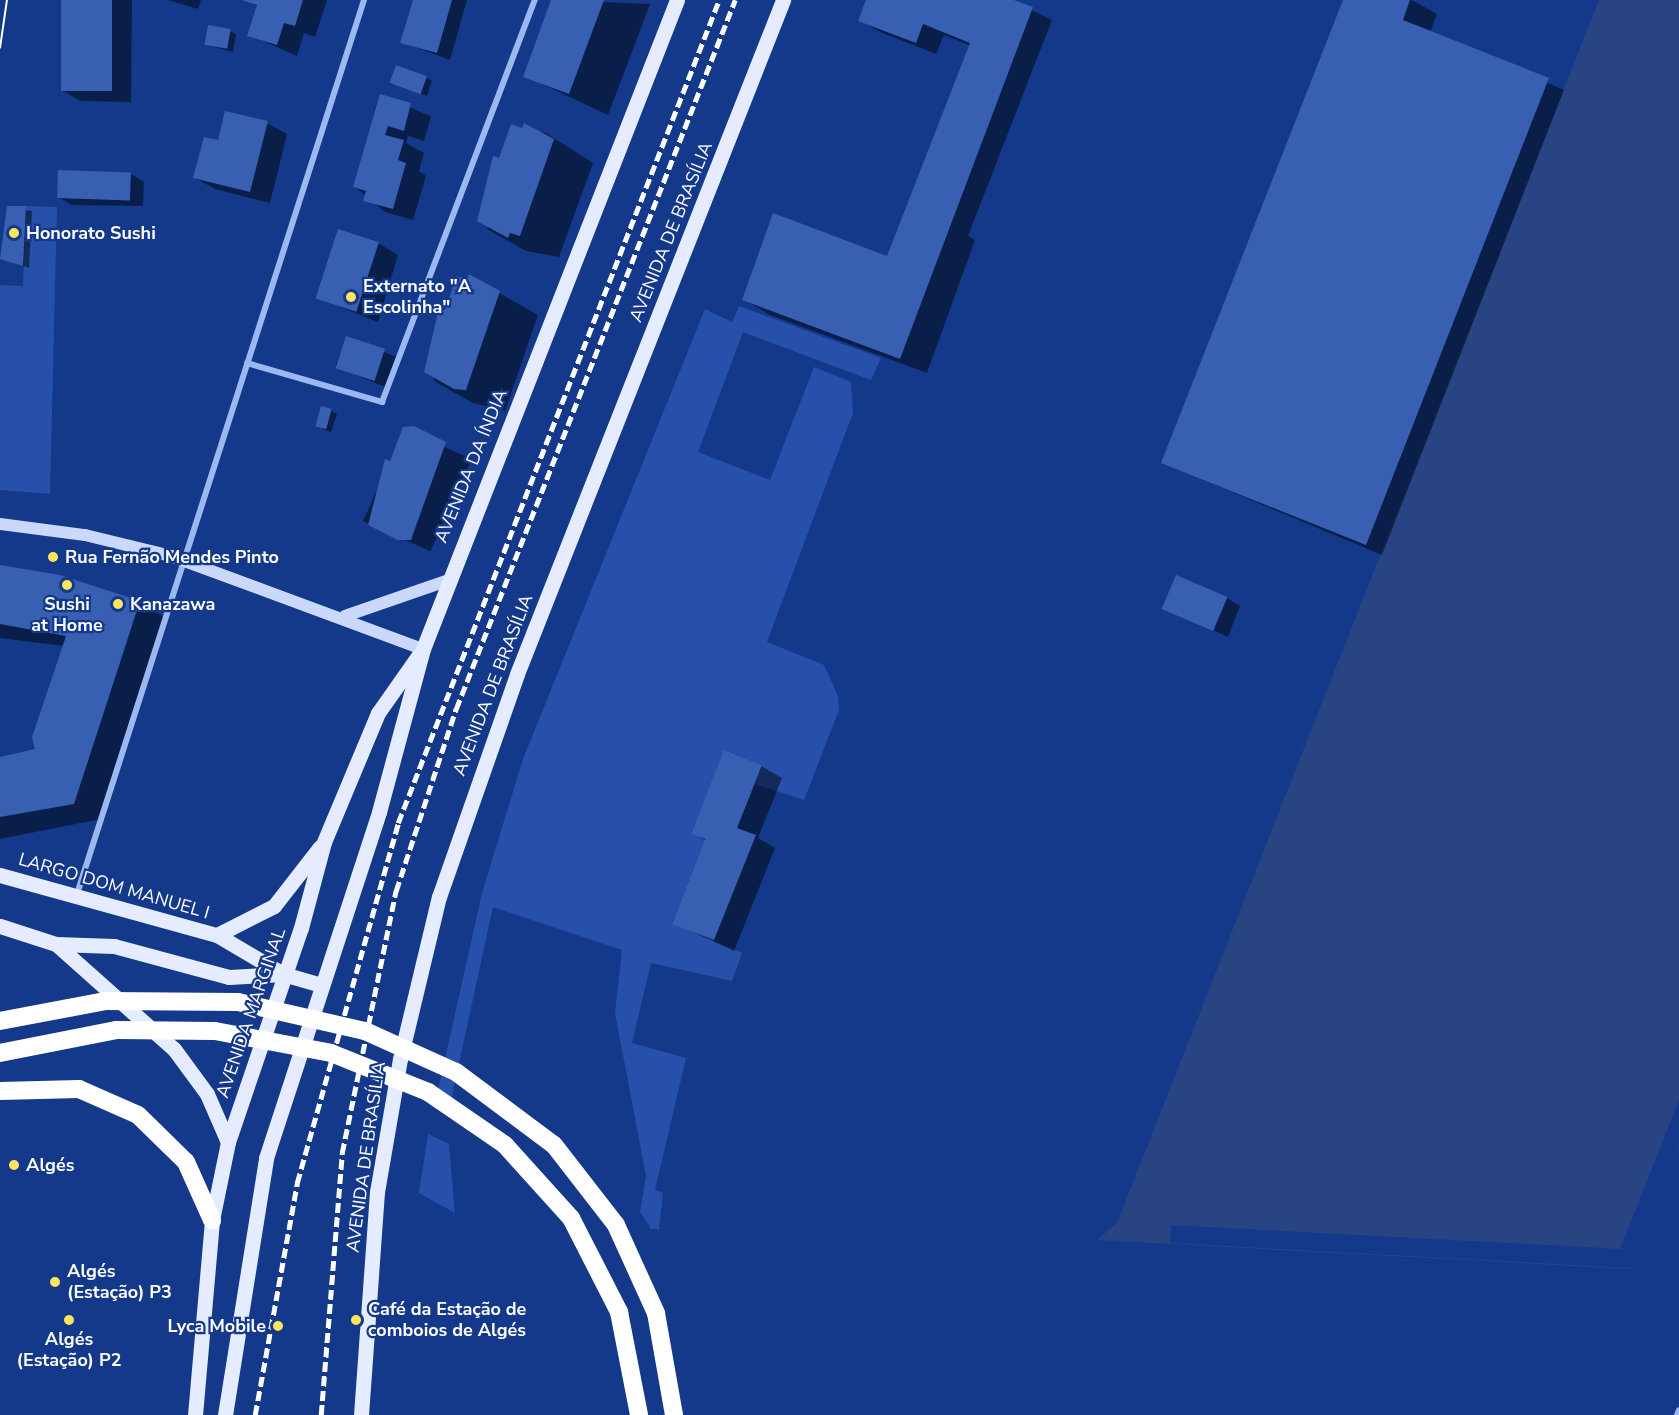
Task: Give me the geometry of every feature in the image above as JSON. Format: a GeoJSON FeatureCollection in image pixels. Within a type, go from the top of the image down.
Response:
{"type":"FeatureCollection","features":[{"type":"Feature","properties":{"kind":"highway"},"geometry":{"type":"LineString","coordinates":[[0,1021],[106,1001],[238,1002],[365,1031],[456,1072],[554,1145],[610,1216],[656,1313],[674,1414]]}},
{"type":"Feature","properties":{"kind":"highway"},"geometry":{"type":"LineString","coordinates":[[0,1053],[116,1030],[215,1031],[331,1053],[428,1092],[505,1145],[572,1218],[620,1312],[639,1414]]}},
{"type":"Feature","properties":{"kind":"highway"},"geometry":{"type":"LineString","coordinates":[[0,1091],[62,1087],[110,1099],[153,1126],[186,1162],[212,1220]]}},
{"type":"Feature","properties":{"kind":"main road","name":"AVENIDA DA ÍNDIA"},"geometry":{"type":"LineString","coordinates":[[321,985],[379,812],[423,649],[446,581],[677,0]]}},
{"type":"Feature","properties":{"kind":"main road","name":"AVENIDA DE BRASÍLIA"},"geometry":{"type":"LineString","coordinates":[[361,1415],[377,1192],[400,1059],[439,897],[517,674],[783,0]]}},
{"type":"Feature","properties":{"kind":"main road","name":"AVENIDA MARGINAL"},"geometry":{"type":"LineString","coordinates":[[195,1415],[212,1220],[228,1142],[324,842],[378,713],[423,649]]}},
{"type":"Feature","properties":{"kind":"main road"},"geometry":{"type":"LineString","coordinates":[[217,935],[274,906],[324,842]]}},
{"type":"Feature","properties":{"kind":"main road","name":"LARGO DOM MANUEL I"},"geometry":{"type":"LineString","coordinates":[[0,874],[217,935],[283,974]]}},
{"type":"Feature","properties":{"kind":"main road"},"geometry":{"type":"LineString","coordinates":[[0,926],[56,944],[114,946],[229,977],[283,974],[321,985],[266,1158],[225,1415]]}},
{"type":"Feature","properties":{"kind":"main road"},"geometry":{"type":"LineString","coordinates":[[56,944],[174,1049],[207,1094],[228,1142]]}},
{"type":"Feature","properties":{"kind":"street"},"geometry":{"type":"LineString","coordinates":[[76,895],[364,0]]}},
{"type":"Feature","properties":{"kind":"street"},"geometry":{"type":"LineString","coordinates":[[247,363],[382,402],[535,0]]}},
{"type":"Feature","properties":{"kind":"street"},"geometry":{"type":"LineString","coordinates":[[0,524],[85,535],[184,560],[345,616],[423,649]]}},
{"type":"Feature","properties":{"kind":"street"},"geometry":{"type":"LineString","coordinates":[[345,616],[446,581]]}},
{"type":"Feature","properties":{"kind":"street"},"geometry":{"type":"LineString","coordinates":[[1677,1415],[1679,1410]]}},
{"type":"Feature","properties":{"kind":"shaded area"},"geometry":{"type":"Polygon","coordinates":[[[1599,0],[1679,0],[1679,1145],[1630,1269],[1097,1240],[1117,1223],[1599,0]]]}},
{"type":"Feature","properties":{"kind":"shaded area"},"geometry":{"type":"Polygon","coordinates":[[[26,206],[57,207],[50,494],[0,490],[0,285],[23,286],[26,206]]]}},
{"type":"Feature","properties":{"kind":"shaded area"},"geometry":{"type":"Polygon","coordinates":[[[739,306],[881,358],[871,380],[743,332],[698,452],[770,480],[814,367],[851,382],[853,413],[767,642],[824,665],[838,696],[839,710],[804,800],[755,784],[762,765],[725,750],[691,833],[705,839],[672,923],[742,953],[732,981],[651,963],[632,1043],[686,1058],[655,1190],[663,1193],[659,1229],[651,1229],[640,1212],[646,1176],[615,1013],[622,950],[493,907],[448,1114],[434,1108],[482,893],[523,759],[705,309],[732,322],[739,306]]]}},
{"type":"Feature","properties":{"kind":"shaded area"},"geometry":{"type":"Polygon","coordinates":[[[428,1134],[449,1144],[455,1213],[419,1193],[428,1134]]]}},
{"type":"Feature","properties":{"kind":"pier"},"geometry":{"type":"Polygon","coordinates":[[[1679,1100],[1679,1144],[1630,1268],[1170,1243],[1171,1225],[1620,1249],[1679,1100]]]}},
{"type":"Feature","properties":{"kind":"building"},"geometry":{"type":"Polygon","coordinates":[[[61,0],[112,0],[112,91],[61,91],[61,0]]]}},
{"type":"Feature","properties":{"kind":"building"},"geometry":{"type":"Polygon","coordinates":[[[242,0],[303,0],[295,26],[284,23],[277,45],[247,36],[257,5],[242,0]]]}},
{"type":"Feature","properties":{"kind":"building"},"geometry":{"type":"Polygon","coordinates":[[[413,0],[452,0],[437,53],[400,43],[413,0]]]}},
{"type":"Feature","properties":{"kind":"building"},"geometry":{"type":"Polygon","coordinates":[[[551,0],[604,0],[569,94],[523,77],[551,0]]]}},
{"type":"Feature","properties":{"kind":"building"},"geometry":{"type":"Polygon","coordinates":[[[866,0],[1014,0],[1033,7],[900,359],[742,300],[773,213],[887,256],[970,43],[923,24],[916,43],[858,21],[866,0]]]}},
{"type":"Feature","properties":{"kind":"building"},"geometry":{"type":"Polygon","coordinates":[[[1343,0],[1410,0],[1403,20],[1549,78],[1366,545],[1161,463],[1343,0]]]}},
{"type":"Feature","properties":{"kind":"building"},"geometry":{"type":"Polygon","coordinates":[[[208,25],[231,29],[227,49],[205,45],[208,25]]]}},
{"type":"Feature","properties":{"kind":"building"},"geometry":{"type":"Polygon","coordinates":[[[396,65],[427,76],[421,94],[390,83],[396,65]]]}},
{"type":"Feature","properties":{"kind":"building"},"geometry":{"type":"Polygon","coordinates":[[[380,94],[411,103],[404,131],[388,126],[385,135],[404,140],[398,160],[406,163],[393,209],[363,201],[366,191],[353,187],[380,94]]]}},
{"type":"Feature","properties":{"kind":"building"},"geometry":{"type":"Polygon","coordinates":[[[225,111],[268,121],[250,192],[193,178],[204,137],[218,140],[225,111]]]}},
{"type":"Feature","properties":{"kind":"building"},"geometry":{"type":"Polygon","coordinates":[[[524,123],[554,139],[520,236],[510,233],[508,238],[477,221],[493,156],[499,158],[511,124],[522,128],[524,123]]]}},
{"type":"Feature","properties":{"kind":"building"},"geometry":{"type":"Polygon","coordinates":[[[58,170],[131,173],[130,201],[57,198],[58,170]]]}},
{"type":"Feature","properties":{"kind":"building","name":"Honorato Sushi"},"geometry":{"type":"Polygon","coordinates":[[[7,206],[26,206],[23,266],[0,259],[7,206]]]}},
{"type":"Feature","properties":{"kind":"building"},"geometry":{"type":"Polygon","coordinates":[[[338,229],[379,242],[356,312],[315,298],[338,229]]]}},
{"type":"Feature","properties":{"kind":"building"},"geometry":{"type":"Polygon","coordinates":[[[469,274],[500,291],[466,390],[454,389],[424,372],[439,308],[445,310],[457,276],[467,279],[469,274]]]}},
{"type":"Feature","properties":{"kind":"building"},"geometry":{"type":"Polygon","coordinates":[[[346,336],[385,349],[374,381],[335,368],[346,336]]]}},
{"type":"Feature","properties":{"kind":"building"},"geometry":{"type":"Polygon","coordinates":[[[321,406],[332,409],[326,429],[316,426],[321,406]]]}},
{"type":"Feature","properties":{"kind":"building"},"geometry":{"type":"Polygon","coordinates":[[[414,426],[446,442],[411,540],[398,540],[368,525],[385,459],[390,461],[403,427],[414,426]]]}},
{"type":"Feature","properties":{"kind":"building"},"geometry":{"type":"Polygon","coordinates":[[[0,565],[60,575],[140,601],[74,804],[0,817],[0,757],[35,749],[32,737],[66,636],[0,624],[0,565]]]}},
{"type":"Feature","properties":{"kind":"building"},"geometry":{"type":"Polygon","coordinates":[[[1176,575],[1228,597],[1213,631],[1162,609],[1176,575]]]}},
{"type":"Feature","properties":{"kind":"building"},"geometry":{"type":"Polygon","coordinates":[[[724,750],[762,765],[737,828],[756,835],[714,940],[672,924],[705,839],[691,834],[724,750]]]}},
{"type":"Feature","properties":{"kind":"tram line"},"geometry":{"type":"LineString","coordinates":[[0,48],[7,0]]}},
{"type":"Feature","properties":{"kind":"railway"},"geometry":{"type":"LineString","coordinates":[[255,1415],[297,1183],[398,823],[719,0]]}},
{"type":"Feature","properties":{"kind":"railway"},"geometry":{"type":"LineString","coordinates":[[321,1415],[342,1153],[396,891],[456,709],[735,0]]}},
{"type":"Feature","properties":{"kind":"place","name":"Honorato Sushi"},"geometry":{"type":"Point","coordinates":[14,233]}},
{"type":"Feature","properties":{"kind":"place","name":"Externato \"A Escolinha\""},"geometry":{"type":"Point","coordinates":[351,297]}},
{"type":"Feature","properties":{"kind":"place","name":"Rua Fernão Mendes Pinto"},"geometry":{"type":"Point","coordinates":[53,557]}},
{"type":"Feature","properties":{"kind":"place","name":"Sushi at Home"},"geometry":{"type":"Point","coordinates":[67,585]}},
{"type":"Feature","properties":{"kind":"place","name":"Kanazawa"},"geometry":{"type":"Point","coordinates":[118,604]}},
{"type":"Feature","properties":{"kind":"place","name":"Algés"},"geometry":{"type":"Point","coordinates":[14,1165]}},
{"type":"Feature","properties":{"kind":"place","name":"Algés (Estação) P3"},"geometry":{"type":"Point","coordinates":[55,1282]}},
{"type":"Feature","properties":{"kind":"place","name":"Algés (Estação) P2"},"geometry":{"type":"Point","coordinates":[69,1320]}},
{"type":"Feature","properties":{"kind":"place","name":"Café da Estação de comboios de Algés"},"geometry":{"type":"Point","coordinates":[356,1320]}},
{"type":"Feature","properties":{"kind":"place","name":"Lyca Mobile"},"geometry":{"type":"Point","coordinates":[278,1326]}}]}
